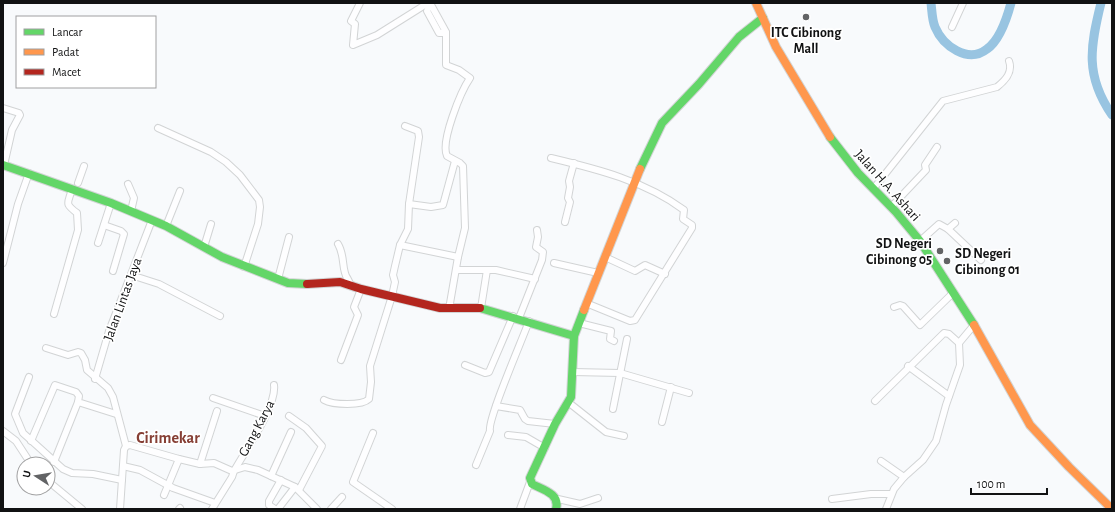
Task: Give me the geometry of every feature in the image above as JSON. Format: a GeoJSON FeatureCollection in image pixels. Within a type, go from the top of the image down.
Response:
{"type":"FeatureCollection","features":[{"type":"Feature","properties":{"kind":"street"},"geometry":{"type":"LineString","coordinates":[[360,3],[351,21],[355,24],[353,45],[377,36],[430,3],[446,33],[446,65],[459,70],[470,78],[461,93],[452,116],[445,150],[447,156],[463,166],[464,177],[465,228],[458,257],[449,309]]}},
{"type":"Feature","properties":{"kind":"street","name":"Jalan H.A. Ashari"},"geometry":{"type":"LineString","coordinates":[[756,3],[776,47],[829,135],[858,173],[892,207],[920,241],[974,325],[1036,434],[1112,509]]}},
{"type":"Feature","properties":{"kind":"street"},"geometry":{"type":"LineString","coordinates":[[952,27],[963,3]]}},
{"type":"Feature","properties":{"kind":"street"},"geometry":{"type":"LineString","coordinates":[[520,509],[530,482],[531,475],[568,402],[572,391],[574,336],[586,303],[634,182],[662,123],[699,84],[739,37],[763,18]]}},
{"type":"Feature","properties":{"kind":"street"},"geometry":{"type":"LineString","coordinates":[[874,188],[938,106],[947,99],[997,87],[1004,82],[1009,74],[1011,67],[1009,61]]}},
{"type":"Feature","properties":{"kind":"street"},"geometry":{"type":"LineString","coordinates":[[3,108],[19,113],[20,115],[12,130],[3,165],[76,187],[166,226],[244,267],[293,284],[333,281],[361,289],[449,309],[472,306],[482,308],[516,317],[574,336]]}},
{"type":"Feature","properties":{"kind":"street"},"geometry":{"type":"LineString","coordinates":[[324,400],[331,404],[364,402],[369,399],[371,382],[370,366],[392,296],[395,281],[393,275],[400,245],[408,229],[409,204],[419,137],[418,131],[406,126]]}},
{"type":"Feature","properties":{"kind":"street"},"geometry":{"type":"LineString","coordinates":[[158,128],[219,156],[240,175],[259,201],[258,224],[244,267]]}},
{"type":"Feature","properties":{"kind":"street"},"geometry":{"type":"LineString","coordinates":[[892,207],[926,170],[925,165],[937,147]]}},
{"type":"Feature","properties":{"kind":"street"},"geometry":{"type":"LineString","coordinates":[[551,158],[574,163],[634,182],[667,198],[684,211],[682,219],[692,225],[692,228],[665,274],[633,322],[586,303]]}},
{"type":"Feature","properties":{"kind":"street"},"geometry":{"type":"LineString","coordinates":[[409,204],[431,207],[443,205],[455,160]]}},
{"type":"Feature","properties":{"kind":"street"},"geometry":{"type":"LineString","coordinates":[[565,222],[570,202],[568,197],[570,187],[569,181],[574,163]]}},
{"type":"Feature","properties":{"kind":"street"},"geometry":{"type":"LineString","coordinates":[[54,314],[78,230],[77,213],[69,208],[68,205],[84,166]]}},
{"type":"Feature","properties":{"kind":"street"},"geometry":{"type":"LineString","coordinates":[[3,263],[18,204],[29,173]]}},
{"type":"Feature","properties":{"kind":"street"},"geometry":{"type":"LineString","coordinates":[[128,184],[134,200],[131,211]]}},
{"type":"Feature","properties":{"kind":"street"},"geometry":{"type":"LineString","coordinates":[[166,226],[180,191]]}},
{"type":"Feature","properties":{"kind":"street"},"geometry":{"type":"LineString","coordinates":[[98,244],[110,203]]}},
{"type":"Feature","properties":{"kind":"street","name":"Jalan Lintas Jaya"},"geometry":{"type":"LineString","coordinates":[[95,379],[110,331],[152,220]]}},
{"type":"Feature","properties":{"kind":"street"},"geometry":{"type":"LineString","coordinates":[[948,229],[954,223]]}},
{"type":"Feature","properties":{"kind":"street"},"geometry":{"type":"LineString","coordinates":[[204,247],[211,224]]}},
{"type":"Feature","properties":{"kind":"street"},"geometry":{"type":"LineString","coordinates":[[920,241],[939,224],[948,229],[981,260]]}},
{"type":"Feature","properties":{"kind":"street"},"geometry":{"type":"LineString","coordinates":[[104,225],[121,231],[124,234],[113,271]]}},
{"type":"Feature","properties":{"kind":"street"},"geometry":{"type":"LineString","coordinates":[[465,365],[485,373],[488,372],[535,279],[543,253],[536,247],[537,230]]}},
{"type":"Feature","properties":{"kind":"street"},"geometry":{"type":"LineString","coordinates":[[278,279],[289,237]]}},
{"type":"Feature","properties":{"kind":"street"},"geometry":{"type":"LineString","coordinates":[[338,244],[342,251],[345,273],[350,280],[350,285]]}},
{"type":"Feature","properties":{"kind":"street"},"geometry":{"type":"LineString","coordinates":[[400,245],[458,257]]}},
{"type":"Feature","properties":{"kind":"street"},"geometry":{"type":"LineString","coordinates":[[605,257],[635,271],[645,265],[665,274]]}},
{"type":"Feature","properties":{"kind":"street"},"geometry":{"type":"LineString","coordinates":[[554,263],[598,273]]}},
{"type":"Feature","properties":{"kind":"street"},"geometry":{"type":"LineString","coordinates":[[456,270],[487,270],[506,272],[535,279]]}},
{"type":"Feature","properties":{"kind":"street"},"geometry":{"type":"LineString","coordinates":[[482,308],[487,270]]}},
{"type":"Feature","properties":{"kind":"street"},"geometry":{"type":"LineString","coordinates":[[131,275],[159,284],[220,316]]}},
{"type":"Feature","properties":{"kind":"street"},"geometry":{"type":"LineString","coordinates":[[341,360],[358,315],[354,307],[361,289]]}},
{"type":"Feature","properties":{"kind":"street"},"geometry":{"type":"LineString","coordinates":[[894,308],[900,305],[903,306],[920,326],[953,293]]}},
{"type":"Feature","properties":{"kind":"street"},"geometry":{"type":"LineString","coordinates":[[476,465],[489,433],[489,425],[529,321]]}},
{"type":"Feature","properties":{"kind":"street"},"geometry":{"type":"LineString","coordinates":[[580,322],[611,331],[610,339],[614,341]]}},
{"type":"Feature","properties":{"kind":"street"},"geometry":{"type":"LineString","coordinates":[[886,509],[891,494],[904,476],[923,460],[936,441],[960,365],[959,343],[974,325]]}},
{"type":"Feature","properties":{"kind":"street"},"geometry":{"type":"LineString","coordinates":[[875,401],[908,366],[944,333],[949,334],[959,343]]}},
{"type":"Feature","properties":{"kind":"street"},"geometry":{"type":"LineString","coordinates":[[613,409],[628,339]]}},
{"type":"Feature","properties":{"kind":"street"},"geometry":{"type":"LineString","coordinates":[[46,348],[68,354],[78,352],[81,353],[85,360],[87,370],[95,379],[108,388],[113,397],[126,446],[120,509]]}},
{"type":"Feature","properties":{"kind":"street"},"geometry":{"type":"LineString","coordinates":[[908,366],[949,396]]}},
{"type":"Feature","properties":{"kind":"street"},"geometry":{"type":"LineString","coordinates":[[573,372],[620,373],[689,393]]}},
{"type":"Feature","properties":{"kind":"street"},"geometry":{"type":"LineString","coordinates":[[29,377],[15,416],[23,433],[47,456]]}},
{"type":"Feature","properties":{"kind":"street"},"geometry":{"type":"LineString","coordinates":[[31,441],[54,386],[57,384],[76,392],[79,396],[78,402],[56,457]]}},
{"type":"Feature","properties":{"kind":"street","name":"Gang Karya"},"geometry":{"type":"LineString","coordinates":[[212,509],[232,477],[234,470],[273,401],[274,385]]}},
{"type":"Feature","properties":{"kind":"street"},"geometry":{"type":"LineString","coordinates":[[662,422],[671,387]]}},
{"type":"Feature","properties":{"kind":"street"},"geometry":{"type":"LineString","coordinates":[[213,398],[265,416]]}},
{"type":"Feature","properties":{"kind":"street"},"geometry":{"type":"LineString","coordinates":[[78,402],[116,414]]}},
{"type":"Feature","properties":{"kind":"street"},"geometry":{"type":"LineString","coordinates":[[568,402],[606,432],[624,436]]}},
{"type":"Feature","properties":{"kind":"street"},"geometry":{"type":"LineString","coordinates":[[496,406],[520,410],[525,419],[528,421],[556,424]]}},
{"type":"Feature","properties":{"kind":"street"},"geometry":{"type":"LineString","coordinates":[[200,464],[218,411]]}},
{"type":"Feature","properties":{"kind":"street"},"geometry":{"type":"LineString","coordinates":[[281,480],[269,501],[269,505],[276,509],[297,489],[322,446],[306,428],[289,416]]}},
{"type":"Feature","properties":{"kind":"street"},"geometry":{"type":"LineString","coordinates":[[3,431],[18,444],[26,456]]}},
{"type":"Feature","properties":{"kind":"street"},"geometry":{"type":"LineString","coordinates":[[271,476],[291,432]]}},
{"type":"Feature","properties":{"kind":"street"},"geometry":{"type":"LineString","coordinates":[[373,433],[353,482],[392,509]]}},
{"type":"Feature","properties":{"kind":"street"},"geometry":{"type":"LineString","coordinates":[[508,435],[526,437],[545,448]]}},
{"type":"Feature","properties":{"kind":"street"},"geometry":{"type":"LineString","coordinates":[[3,440],[9,436]]}},
{"type":"Feature","properties":{"kind":"street"},"geometry":{"type":"LineString","coordinates":[[126,446],[139,447],[200,464],[214,463],[234,470],[247,467],[281,480],[297,489],[318,509]]}},
{"type":"Feature","properties":{"kind":"street"},"geometry":{"type":"LineString","coordinates":[[164,495],[179,459]]}},
{"type":"Feature","properties":{"kind":"street"},"geometry":{"type":"LineString","coordinates":[[881,461],[904,476]]}},
{"type":"Feature","properties":{"kind":"street"},"geometry":{"type":"LineString","coordinates":[[56,464],[72,473],[93,474],[122,480]]}},
{"type":"Feature","properties":{"kind":"street"},"geometry":{"type":"LineString","coordinates":[[123,466],[140,470],[182,492],[215,503]]}},
{"type":"Feature","properties":{"kind":"street"},"geometry":{"type":"LineString","coordinates":[[530,482],[558,499],[580,504],[598,498]]}},
{"type":"Feature","properties":{"kind":"street"},"geometry":{"type":"LineString","coordinates":[[56,488],[82,509]]}},
{"type":"Feature","properties":{"kind":"street"},"geometry":{"type":"LineString","coordinates":[[832,499],[871,494],[891,494]]}},
{"type":"Feature","properties":{"kind":"street"},"geometry":{"type":"LineString","coordinates":[[331,509],[342,497]]}},
{"type":"Feature","properties":{"kind":"street"},"geometry":{"type":"LineString","coordinates":[[556,509],[558,499]]}},
{"type":"Feature","properties":{"kind":"waterway"},"geometry":{"type":"LineString","coordinates":[[931,3],[934,24],[944,41],[957,51],[972,55],[987,49],[996,40],[1005,22],[1011,3]]}},
{"type":"Feature","properties":{"kind":"waterway"},"geometry":{"type":"LineString","coordinates":[[1101,3],[1094,34],[1092,61],[1097,87],[1103,101],[1112,115]]}},
{"type":"Feature","properties":{"kind":"traffic: fast"},"geometry":{"type":"LineString","coordinates":[[640,169],[662,123],[699,84],[739,37],[763,18]]}},
{"type":"Feature","properties":{"kind":"traffic: fast"},"geometry":{"type":"LineString","coordinates":[[830,137],[858,173],[896,212],[920,241],[974,325]]}},
{"type":"Feature","properties":{"kind":"traffic: fast"},"geometry":{"type":"LineString","coordinates":[[3,165],[111,203],[166,226],[222,257],[288,283],[307,284]]}},
{"type":"Feature","properties":{"kind":"traffic: fast"},"geometry":{"type":"LineString","coordinates":[[480,308],[574,336]]}},
{"type":"Feature","properties":{"kind":"traffic: fast"},"geometry":{"type":"LineString","coordinates":[[556,509],[557,504],[553,496],[532,484],[530,478],[555,424],[571,397],[574,336],[584,310]]}},
{"type":"Feature","properties":{"kind":"traffic: slow"},"geometry":{"type":"LineString","coordinates":[[756,3],[776,47],[830,137]]}},
{"type":"Feature","properties":{"kind":"traffic: slow"},"geometry":{"type":"LineString","coordinates":[[584,310],[640,169]]}},
{"type":"Feature","properties":{"kind":"traffic: slow"},"geometry":{"type":"LineString","coordinates":[[974,325],[1030,425],[1069,467],[1112,509]]}},
{"type":"Feature","properties":{"kind":"traffic: jam"},"geometry":{"type":"LineString","coordinates":[[307,284],[340,282],[361,289],[440,308],[480,308]]}},
{"type":"Feature","properties":{"kind":"place","name":"ITC Cibinong Mall"},"geometry":{"type":"Point","coordinates":[806,17]}},
{"type":"Feature","properties":{"kind":"place","name":"SD Negeri Cibinong 05"},"geometry":{"type":"Point","coordinates":[940,251]}},
{"type":"Feature","properties":{"kind":"place","name":"SD Negeri Cibinong 01"},"geometry":{"type":"Point","coordinates":[947,261]}},
{"type":"Feature","properties":{"kind":"district","name":"Cirimekar"},"geometry":{"type":"Point","coordinates":[168,437]}}]}
